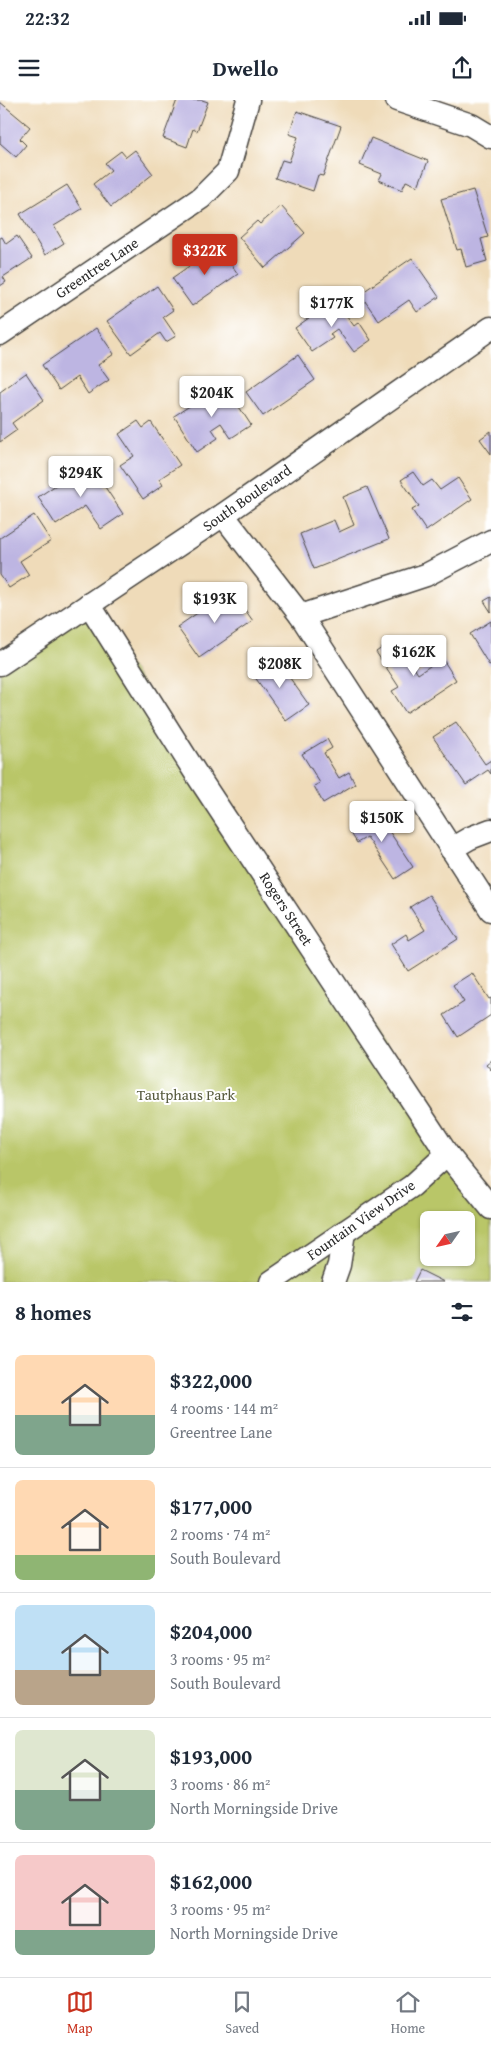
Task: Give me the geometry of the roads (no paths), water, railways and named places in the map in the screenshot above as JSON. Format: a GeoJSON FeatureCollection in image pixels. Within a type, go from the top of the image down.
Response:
{"type":"FeatureCollection","features":[{"type":"Feature","properties":{"kind":"street","name":"Greentree Lane"},"geometry":{"type":"LineString","coordinates":[[0,334],[201,198],[228,171],[248,100]]}},
{"type":"Feature","properties":{"kind":"street"},"geometry":{"type":"LineString","coordinates":[[397,100],[471,124],[491,137]]}},
{"type":"Feature","properties":{"kind":"street","name":"South Boulevard"},"geometry":{"type":"LineString","coordinates":[[0,664],[223,515],[491,328]]}},
{"type":"Feature","properties":{"kind":"street"},"geometry":{"type":"LineString","coordinates":[[223,515],[301,616],[491,910]]}},
{"type":"Feature","properties":{"kind":"street"},"geometry":{"type":"LineString","coordinates":[[301,616],[426,575],[491,540]]}},
{"type":"Feature","properties":{"kind":"street","name":"Rogers Street"},"geometry":{"type":"LineString","coordinates":[[89,604],[195,772],[447,1154],[491,1208]]}},
{"type":"Feature","properties":{"kind":"street"},"geometry":{"type":"LineString","coordinates":[[451,850],[470,838],[491,830]]}},
{"type":"Feature","properties":{"kind":"street","name":"Fountain View Drive"},"geometry":{"type":"LineString","coordinates":[[271,1282],[412,1186],[447,1154]]}},
{"type":"Feature","properties":{"kind":"street"},"geometry":{"type":"LineString","coordinates":[[333,1282],[339,1265],[344,1232]]}},
{"type":"Feature","properties":{"kind":"park label","name":"Tautphaus Park"},"geometry":{"type":"Point","coordinates":[186,1095]}}]}
